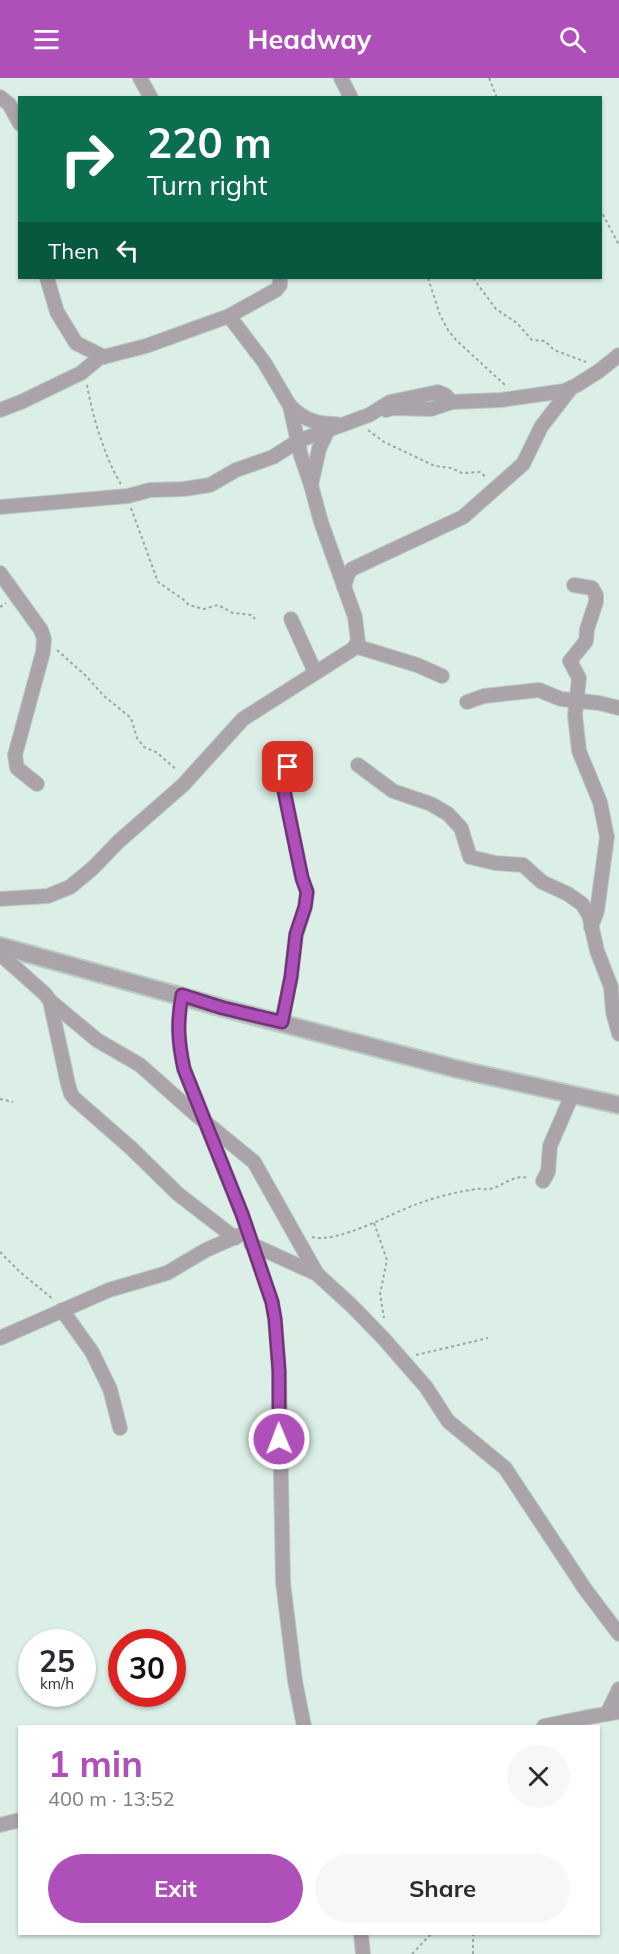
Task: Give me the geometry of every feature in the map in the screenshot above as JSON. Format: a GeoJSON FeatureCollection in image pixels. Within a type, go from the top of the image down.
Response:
{"type":"FeatureCollection","features":[{"type":"Feature","properties":{"kind":"street"},"geometry":{"type":"LineString","coordinates":[[140,78],[150,96]]}},
{"type":"Feature","properties":{"kind":"street"},"geometry":{"type":"LineString","coordinates":[[341,78],[350,96]]}},
{"type":"Feature","properties":{"kind":"street"},"geometry":{"type":"LineString","coordinates":[[0,97],[9,104],[18,120]]}},
{"type":"Feature","properties":{"kind":"street"},"geometry":{"type":"LineString","coordinates":[[47,279],[57,312],[76,343],[84,370]]}},
{"type":"Feature","properties":{"kind":"street"},"geometry":{"type":"LineString","coordinates":[[0,410],[21,402],[84,370],[89,364],[104,357],[146,346],[229,316],[245,305],[276,290],[280,285],[280,279]]}},
{"type":"Feature","properties":{"kind":"street"},"geometry":{"type":"LineString","coordinates":[[229,316],[264,362],[290,406],[300,416],[322,424],[349,424]]}},
{"type":"Feature","properties":{"kind":"street"},"geometry":{"type":"LineString","coordinates":[[76,343],[104,357]]}},
{"type":"Feature","properties":{"kind":"street"},"geometry":{"type":"LineString","coordinates":[[0,507],[128,496],[150,490],[184,489],[210,485],[236,470],[273,457],[298,441],[369,415],[392,408],[431,409],[452,402],[501,400],[553,393],[570,388],[602,369],[619,355]]}},
{"type":"Feature","properties":{"kind":"street"},"geometry":{"type":"LineString","coordinates":[[344,587],[352,569],[463,517],[497,488],[524,464],[541,427],[570,388]]}},
{"type":"Feature","properties":{"kind":"street"},"geometry":{"type":"LineString","coordinates":[[0,899],[48,896],[70,887],[195,772],[243,719],[358,642],[357,625],[321,522],[301,456],[290,406]]}},
{"type":"Feature","properties":{"kind":"street"},"geometry":{"type":"LineString","coordinates":[[311,484],[319,449],[328,430]]}},
{"type":"Feature","properties":{"kind":"street"},"geometry":{"type":"LineString","coordinates":[[0,573],[41,630],[44,639],[43,652],[15,755],[17,768],[37,784]]}},
{"type":"Feature","properties":{"kind":"street"},"geometry":{"type":"LineString","coordinates":[[574,585],[592,588],[596,595],[586,641],[570,661],[579,678],[575,715],[579,752],[600,802],[607,837],[597,911],[591,927]]}},
{"type":"Feature","properties":{"kind":"street"},"geometry":{"type":"LineString","coordinates":[[291,619],[315,672]]}},
{"type":"Feature","properties":{"kind":"street"},"geometry":{"type":"LineString","coordinates":[[355,646],[417,665],[442,676]]}},
{"type":"Feature","properties":{"kind":"street"},"geometry":{"type":"LineString","coordinates":[[467,702],[490,695],[539,690],[554,698],[619,708]]}},
{"type":"Feature","properties":{"kind":"street"},"geometry":{"type":"LineString","coordinates":[[282,1022],[291,977],[296,934],[305,907],[307,892],[302,878],[281,776],[296,755]]}},
{"type":"Feature","properties":{"kind":"street"},"geometry":{"type":"LineString","coordinates":[[358,765],[393,791],[431,804],[448,814],[460,828],[470,857],[495,863],[523,865],[542,882],[568,894],[582,904],[589,915],[597,951],[611,987],[619,1034]]}},
{"type":"Feature","properties":{"kind":"street"},"geometry":{"type":"LineString","coordinates":[[0,946],[223,1008],[457,1069],[619,1105]]}},
{"type":"Feature","properties":{"kind":"street"},"geometry":{"type":"LineString","coordinates":[[0,954],[50,1001],[97,1040],[140,1065],[254,1162],[317,1274]]}},
{"type":"Feature","properties":{"kind":"street"},"geometry":{"type":"LineString","coordinates":[[182,995],[178,1021],[179,1044],[184,1069],[205,1121],[245,1238],[272,1302],[275,1319],[279,1371],[283,1582],[292,1659],[304,1725]]}},
{"type":"Feature","properties":{"kind":"street"},"geometry":{"type":"LineString","coordinates":[[50,1001],[71,1094],[178,1194],[245,1238],[317,1274],[352,1306],[402,1358],[426,1387],[448,1421],[505,1468],[585,1589],[619,1634]]}},
{"type":"Feature","properties":{"kind":"street"},"geometry":{"type":"LineString","coordinates":[[543,1181],[548,1172],[550,1146],[572,1095]]}},
{"type":"Feature","properties":{"kind":"street"},"geometry":{"type":"LineString","coordinates":[[0,1338],[108,1290],[167,1273],[206,1250],[245,1238]]}},
{"type":"Feature","properties":{"kind":"street"},"geometry":{"type":"LineString","coordinates":[[63,1310],[90,1347],[110,1389],[120,1428]]}},
{"type":"Feature","properties":{"kind":"street"},"geometry":{"type":"LineString","coordinates":[[549,1725],[613,1713],[619,1689]]}},
{"type":"Feature","properties":{"kind":"street"},"geometry":{"type":"LineString","coordinates":[[0,1811],[17,1821]]}},
{"type":"Feature","properties":{"kind":"street"},"geometry":{"type":"LineString","coordinates":[[0,1825],[17,1821]]}},
{"type":"Feature","properties":{"kind":"street"},"geometry":{"type":"LineString","coordinates":[[361,1935],[363,1954]]}},
{"type":"Feature","properties":{"kind":"path"},"geometry":{"type":"LineString","coordinates":[[489,78],[496,96]]}},
{"type":"Feature","properties":{"kind":"path"},"geometry":{"type":"LineString","coordinates":[[602,213],[619,245]]}},
{"type":"Feature","properties":{"kind":"path"},"geometry":{"type":"LineString","coordinates":[[428,279],[442,322],[456,340],[518,398]]}},
{"type":"Feature","properties":{"kind":"path"},"geometry":{"type":"LineString","coordinates":[[473,279],[496,309],[517,323],[532,340],[545,341],[554,350],[602,369]]}},
{"type":"Feature","properties":{"kind":"path"},"geometry":{"type":"LineString","coordinates":[[84,370],[97,425],[113,469],[128,496],[158,582],[189,605],[204,609],[218,605],[233,613],[252,615],[255,619]]}},
{"type":"Feature","properties":{"kind":"path"},"geometry":{"type":"LineString","coordinates":[[349,424],[366,429],[392,446],[435,466],[445,466],[462,473],[482,473],[497,488]]}},
{"type":"Feature","properties":{"kind":"path"},"geometry":{"type":"LineString","coordinates":[[44,639],[75,665],[104,696],[131,718],[136,738],[144,747],[156,752],[175,770],[195,772]]}},
{"type":"Feature","properties":{"kind":"path"},"geometry":{"type":"LineString","coordinates":[[0,1099],[13,1102]]}},
{"type":"Feature","properties":{"kind":"path"},"geometry":{"type":"LineString","coordinates":[[297,1239],[331,1237],[417,1204],[473,1189],[491,1189],[520,1178],[543,1181]]}},
{"type":"Feature","properties":{"kind":"path"},"geometry":{"type":"LineString","coordinates":[[374,1222],[387,1260],[380,1294],[385,1325],[384,1339]]}},
{"type":"Feature","properties":{"kind":"path"},"geometry":{"type":"LineString","coordinates":[[0,1252],[63,1310]]}},
{"type":"Feature","properties":{"kind":"path"},"geometry":{"type":"LineString","coordinates":[[402,1358],[488,1338]]}},
{"type":"Feature","properties":{"kind":"path"},"geometry":{"type":"LineString","coordinates":[[412,1954],[430,1935]]}},
{"type":"Feature","properties":{"kind":"path"},"geometry":{"type":"LineString","coordinates":[[473,1935],[473,1954]]}},
{"type":"Feature","properties":{"kind":"route"},"geometry":{"type":"LineString","coordinates":[[279,1439],[279,1371],[272,1302],[242,1214],[184,1069],[179,1044],[178,1021],[182,995],[223,1008],[282,1022],[296,948],[296,934],[305,907],[307,892],[302,878],[281,776],[288,767]]}}]}
